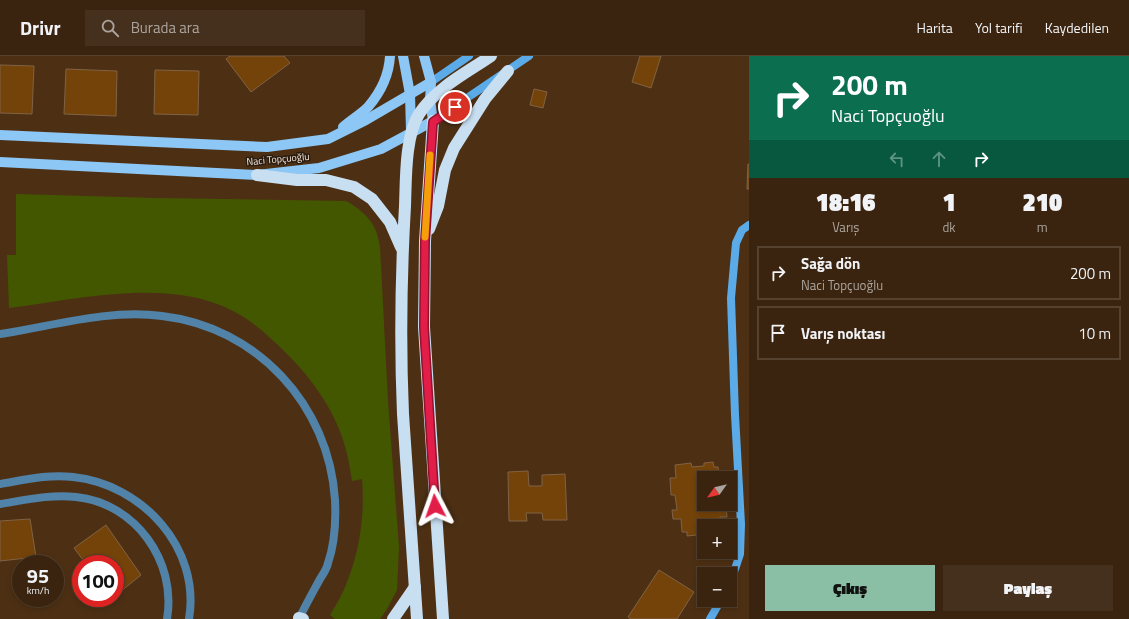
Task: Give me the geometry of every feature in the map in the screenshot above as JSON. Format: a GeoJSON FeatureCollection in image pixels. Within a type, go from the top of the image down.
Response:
{"type":"FeatureCollection","features":[{"type":"Feature","properties":{"kind":"highway"},"geometry":{"type":"LineString","coordinates":[[417,619],[403,413],[401,330],[402,249],[407,166],[411,133],[418,115],[430,100],[445,87],[491,56]]}},
{"type":"Feature","properties":{"kind":"highway"},"geometry":{"type":"LineString","coordinates":[[425,241],[438,206],[445,170],[454,148],[485,99],[508,71]]}},
{"type":"Feature","properties":{"kind":"highway"},"geometry":{"type":"LineString","coordinates":[[433,122],[425,241],[424,327],[443,619]]}},
{"type":"Feature","properties":{"kind":"highway"},"geometry":{"type":"LineString","coordinates":[[257,175],[297,180],[326,180],[354,187],[372,200],[390,222],[402,249]]}},
{"type":"Feature","properties":{"kind":"highway"},"geometry":{"type":"LineString","coordinates":[[393,619],[415,587]]}},
{"type":"Feature","properties":{"kind":"main road"},"geometry":{"type":"LineString","coordinates":[[328,139],[367,108],[382,86],[389,66],[390,56]]}},
{"type":"Feature","properties":{"kind":"main road"},"geometry":{"type":"LineString","coordinates":[[403,56],[410,94],[411,133]]}},
{"type":"Feature","properties":{"kind":"main road"},"geometry":{"type":"LineString","coordinates":[[424,56],[430,82],[430,100],[433,122]]}},
{"type":"Feature","properties":{"kind":"main road","name":"Naci Topçuoğlu"},"geometry":{"type":"LineString","coordinates":[[0,135],[267,147],[328,139],[366,120],[430,82]]}},
{"type":"Feature","properties":{"kind":"main road","name":"Naci Topçuoğlu"},"geometry":{"type":"LineString","coordinates":[[0,162],[257,175],[319,168],[381,149],[433,122]]}},
{"type":"Feature","properties":{"kind":"street","name":"Naci Topçuoğlu"},"geometry":{"type":"LineString","coordinates":[[430,82],[469,56]]}},
{"type":"Feature","properties":{"kind":"street","name":"Naci Topçuoğlu"},"geometry":{"type":"LineString","coordinates":[[433,122],[528,56]]}},
{"type":"Feature","properties":{"kind":"street"},"geometry":{"type":"LineString","coordinates":[[736,567],[740,554],[741,524],[734,415],[731,298],[736,243],[742,230],[749,225]]}},
{"type":"Feature","properties":{"kind":"street"},"geometry":{"type":"LineString","coordinates":[[0,334],[107,315],[134,313],[163,316],[194,322],[221,332],[245,345],[271,364],[290,384],[306,406],[318,430],[328,456],[334,485],[334,539],[328,564],[300,619]]}},
{"type":"Feature","properties":{"kind":"street"},"geometry":{"type":"LineString","coordinates":[[0,484],[46,476],[74,477],[104,484],[132,498],[164,526],[179,550],[184,562],[190,589],[189,619]]}},
{"type":"Feature","properties":{"kind":"street"},"geometry":{"type":"LineString","coordinates":[[0,504],[59,496],[77,497],[93,500],[113,508],[130,519],[142,530],[162,561],[169,598],[168,619]]}},
{"type":"Feature","properties":{"kind":"street"},"geometry":{"type":"LineString","coordinates":[[710,619],[717,607]]}},
{"type":"Feature","properties":{"kind":"green space"},"geometry":{"type":"Polygon","coordinates":[[[16,194],[346,201],[355,206],[367,217],[374,226],[380,247],[388,401],[399,547],[397,590],[380,619],[335,619],[330,615],[344,591],[352,570],[358,545],[363,505],[362,479],[352,481],[349,462],[339,429],[318,391],[301,369],[270,338],[240,315],[208,301],[181,295],[123,293],[9,308],[7,255],[16,255],[16,194]]]}},
{"type":"Feature","properties":{"kind":"building"},"geometry":{"type":"Polygon","coordinates":[[[230,56],[284,56],[290,63],[251,92],[226,59],[230,56]]]}},
{"type":"Feature","properties":{"kind":"building"},"geometry":{"type":"Polygon","coordinates":[[[640,56],[661,56],[651,88],[632,82],[640,56]]]}},
{"type":"Feature","properties":{"kind":"building"},"geometry":{"type":"Polygon","coordinates":[[[0,65],[34,66],[32,114],[0,113],[0,65]]]}},
{"type":"Feature","properties":{"kind":"building"},"geometry":{"type":"Polygon","coordinates":[[[66,69],[117,71],[116,116],[64,114],[66,69]]]}},
{"type":"Feature","properties":{"kind":"building"},"geometry":{"type":"Polygon","coordinates":[[[155,70],[199,71],[198,115],[154,114],[155,70]]]}},
{"type":"Feature","properties":{"kind":"building"},"geometry":{"type":"Polygon","coordinates":[[[534,89],[547,92],[543,108],[530,105],[534,89]]]}},
{"type":"Feature","properties":{"kind":"building"},"geometry":{"type":"Polygon","coordinates":[[[748,164],[749,189],[747,189],[748,164]]]}},
{"type":"Feature","properties":{"kind":"building"},"geometry":{"type":"Polygon","coordinates":[[[713,462],[714,467],[718,467],[718,471],[697,471],[697,511],[726,511],[727,517],[720,517],[720,519],[697,519],[697,535],[687,536],[687,532],[682,532],[681,519],[673,519],[672,510],[677,510],[675,495],[671,495],[670,478],[676,478],[675,465],[691,463],[692,467],[704,466],[704,463],[713,462]]]}},
{"type":"Feature","properties":{"kind":"building"},"geometry":{"type":"Polygon","coordinates":[[[528,471],[529,486],[542,486],[542,475],[565,474],[567,520],[543,520],[542,513],[526,513],[527,521],[509,521],[508,472],[528,471]]]}},
{"type":"Feature","properties":{"kind":"building"},"geometry":{"type":"Polygon","coordinates":[[[30,519],[36,555],[12,555],[12,560],[0,561],[0,521],[30,519]]]}},
{"type":"Feature","properties":{"kind":"building"},"geometry":{"type":"Polygon","coordinates":[[[106,525],[141,575],[124,589],[124,555],[79,555],[74,548],[106,525]]]}},
{"type":"Feature","properties":{"kind":"building"},"geometry":{"type":"Polygon","coordinates":[[[659,570],[694,592],[677,619],[631,619],[628,617],[659,570]]]}},
{"type":"Feature","properties":{"kind":"slow traffic"},"geometry":{"type":"LineString","coordinates":[[425,237],[430,155]]}},
{"type":"Feature","properties":{"kind":"route"},"geometry":{"type":"LineString","coordinates":[[435,506],[424,327],[425,241],[433,122],[455,107]]}}]}
